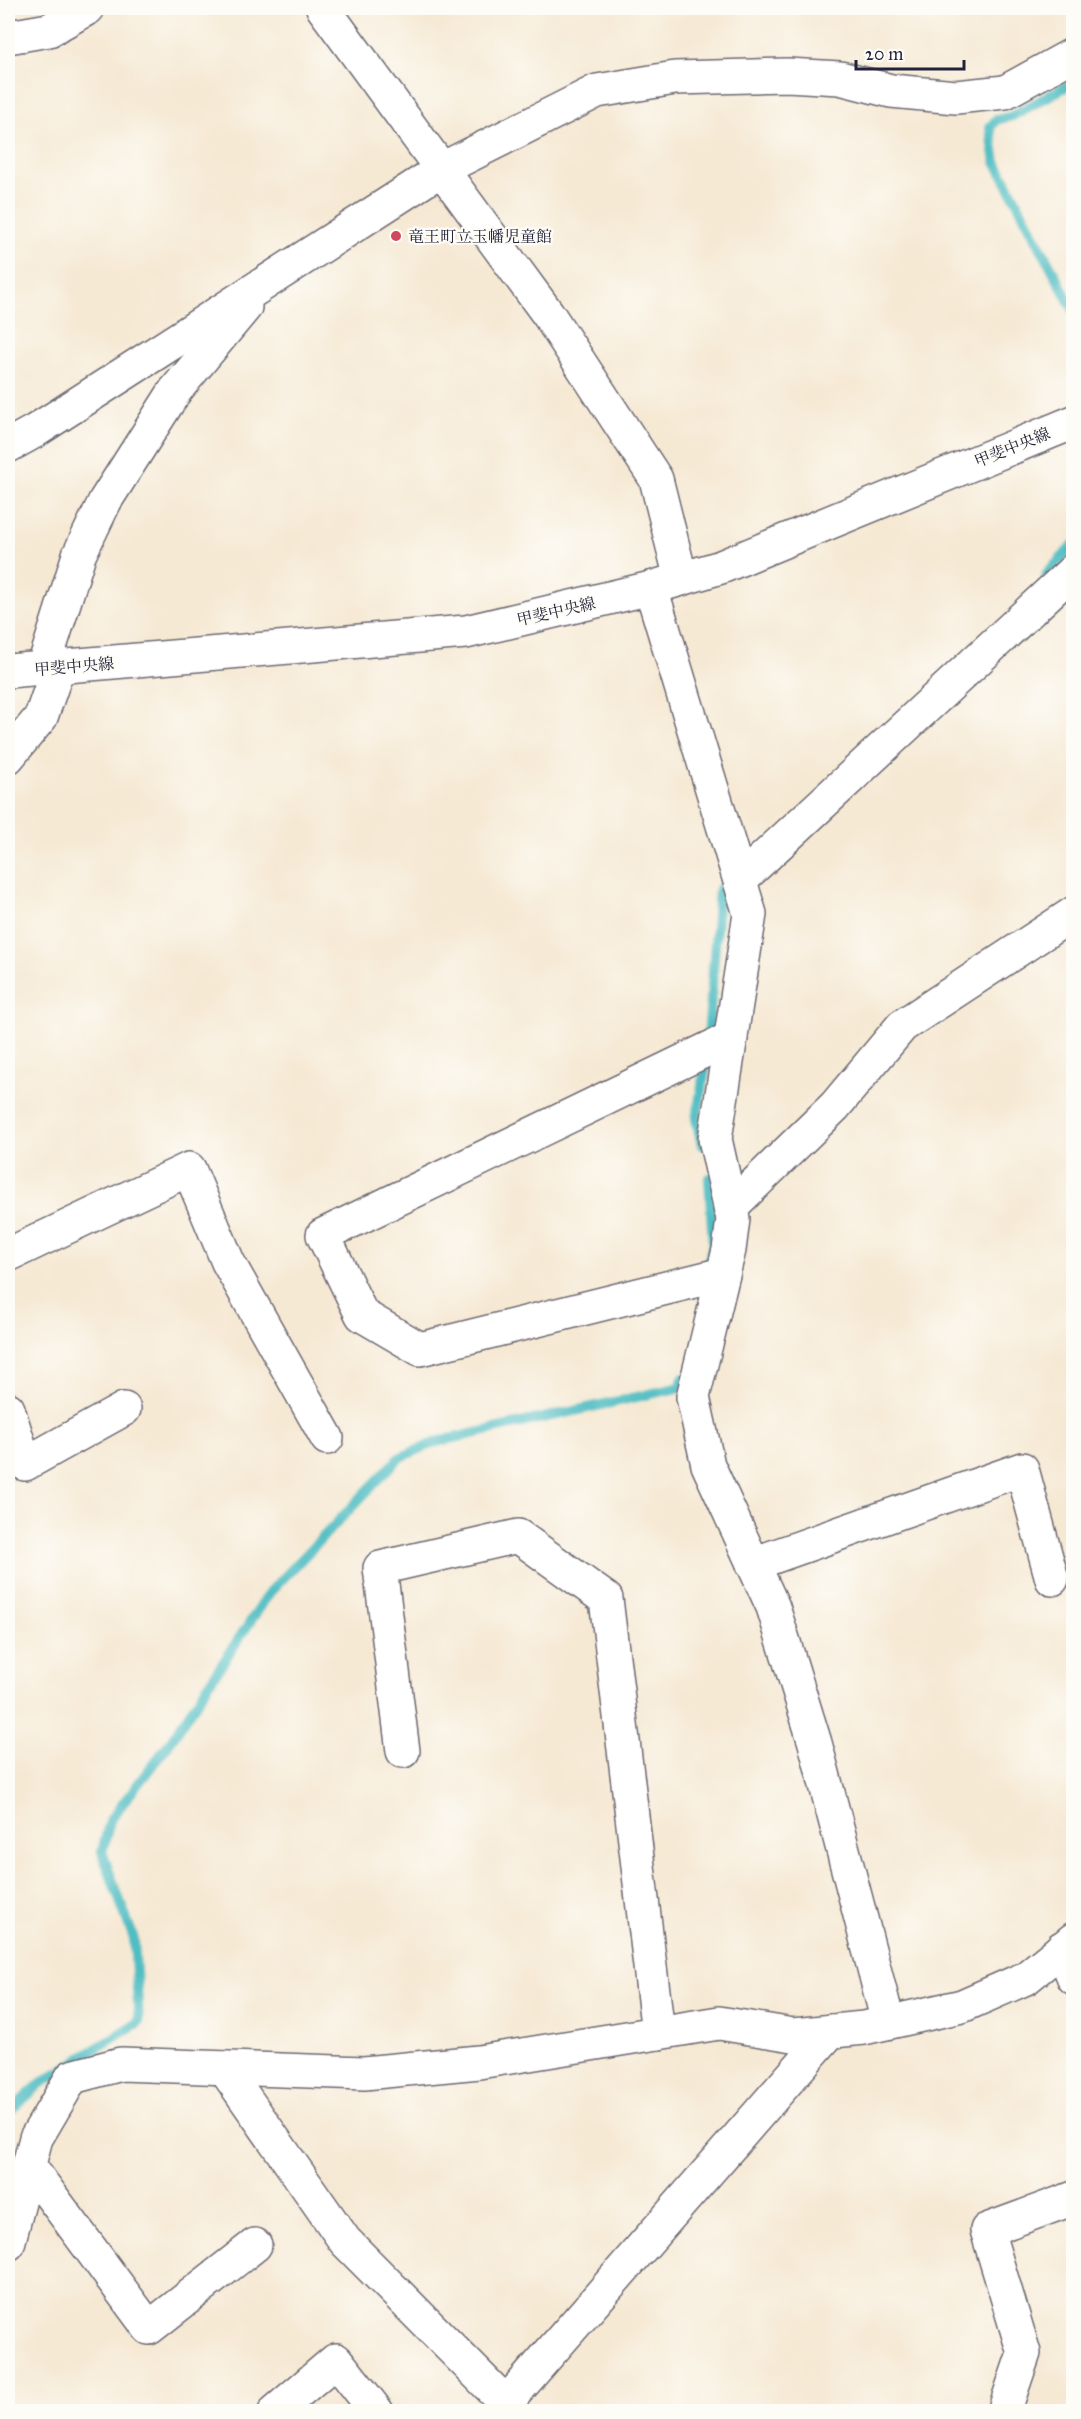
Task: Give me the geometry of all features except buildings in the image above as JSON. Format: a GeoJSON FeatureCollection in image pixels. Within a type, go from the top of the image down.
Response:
{"type":"FeatureCollection","features":[{"type":"Feature","properties":{"kind":"street"},"geometry":{"type":"LineString","coordinates":[[8,37],[49,30],[88,8]]}},
{"type":"Feature","properties":{"kind":"street"},"geometry":{"type":"LineString","coordinates":[[323,8],[548,314],[656,479],[666,584],[750,914],[715,1139],[733,1219],[729,1250],[693,1397],[708,1465],[773,1607],[815,1743],[888,2022]]}},
{"type":"Feature","properties":{"kind":"street"},"geometry":{"type":"LineString","coordinates":[[8,446],[35,431],[441,169],[597,91],[675,78],[787,75],[840,78],[891,91],[956,97],[1005,92],[1074,54]]}},
{"type":"Feature","properties":{"kind":"street"},"geometry":{"type":"LineString","coordinates":[[8,757],[41,717],[50,668],[78,555],[105,501],[175,391],[266,283]]}},
{"type":"Feature","properties":{"kind":"street","name":"甲斐中央線"},"geometry":{"type":"LineString","coordinates":[[8,671],[466,632],[666,584],[721,567],[1074,422]]}},
{"type":"Feature","properties":{"kind":"street"},"geometry":{"type":"LineString","coordinates":[[740,880],[1074,570]]}},
{"type":"Feature","properties":{"kind":"street"},"geometry":{"type":"LineString","coordinates":[[730,1208],[835,1106],[902,1026],[1074,913]]}},
{"type":"Feature","properties":{"kind":"street"},"geometry":{"type":"LineString","coordinates":[[723,1274],[420,1349],[362,1315],[323,1236],[731,1038]]}},
{"type":"Feature","properties":{"kind":"street"},"geometry":{"type":"LineString","coordinates":[[8,1255],[189,1169],[228,1262],[327,1438]]}},
{"type":"Feature","properties":{"kind":"street"},"geometry":{"type":"LineString","coordinates":[[9,1419],[25,1464],[124,1409]]}},
{"type":"Feature","properties":{"kind":"street"},"geometry":{"type":"LineString","coordinates":[[753,1564],[1022,1469],[1052,1579]]}},
{"type":"Feature","properties":{"kind":"street"},"geometry":{"type":"LineString","coordinates":[[403,1751],[380,1568],[518,1536],[606,1599],[658,2033]]}},
{"type":"Feature","properties":{"kind":"street"},"geometry":{"type":"LineString","coordinates":[[8,2244],[36,2138],[72,2077],[121,2064],[364,2073],[479,2062],[719,2023],[793,2035],[864,2028],[962,2006],[1026,1978],[1070,1955]]}},
{"type":"Feature","properties":{"kind":"street"},"geometry":{"type":"LineString","coordinates":[[224,2068],[345,2241],[504,2409],[831,2031]]}},
{"type":"Feature","properties":{"kind":"street"},"geometry":{"type":"LineString","coordinates":[[29,2166],[149,2328],[255,2246]]}},
{"type":"Feature","properties":{"kind":"street"},"geometry":{"type":"LineString","coordinates":[[1004,2412],[1024,2353],[987,2230],[1074,2198]]}},
{"type":"Feature","properties":{"kind":"street"},"geometry":{"type":"LineString","coordinates":[[275,2412],[336,2360],[377,2412]]}},
{"type":"Feature","properties":{"kind":"waterway"},"geometry":{"type":"LineString","coordinates":[[1074,82],[1012,116],[996,120],[990,127],[996,162],[1074,311]]}},
{"type":"Feature","properties":{"kind":"waterway"},"geometry":{"type":"LineString","coordinates":[[1046,575],[1074,544]]}},
{"type":"Feature","properties":{"kind":"waterway"},"geometry":{"type":"LineString","coordinates":[[702,1145],[696,1119],[706,1065],[719,890],[734,875]]}},
{"type":"Feature","properties":{"kind":"waterway"},"geometry":{"type":"LineString","coordinates":[[706,1272],[713,1244],[709,1178]]}},
{"type":"Feature","properties":{"kind":"waterway"},"geometry":{"type":"LineString","coordinates":[[8,2113],[41,2083],[139,2022],[134,1939],[102,1852],[110,1820],[168,1745],[270,1592],[399,1458],[436,1442],[681,1387],[683,1378]]}},
{"type":"Feature","properties":{"kind":"place","name":"竜王町立玉幡児童館"},"geometry":{"type":"Point","coordinates":[396,236]}}]}
